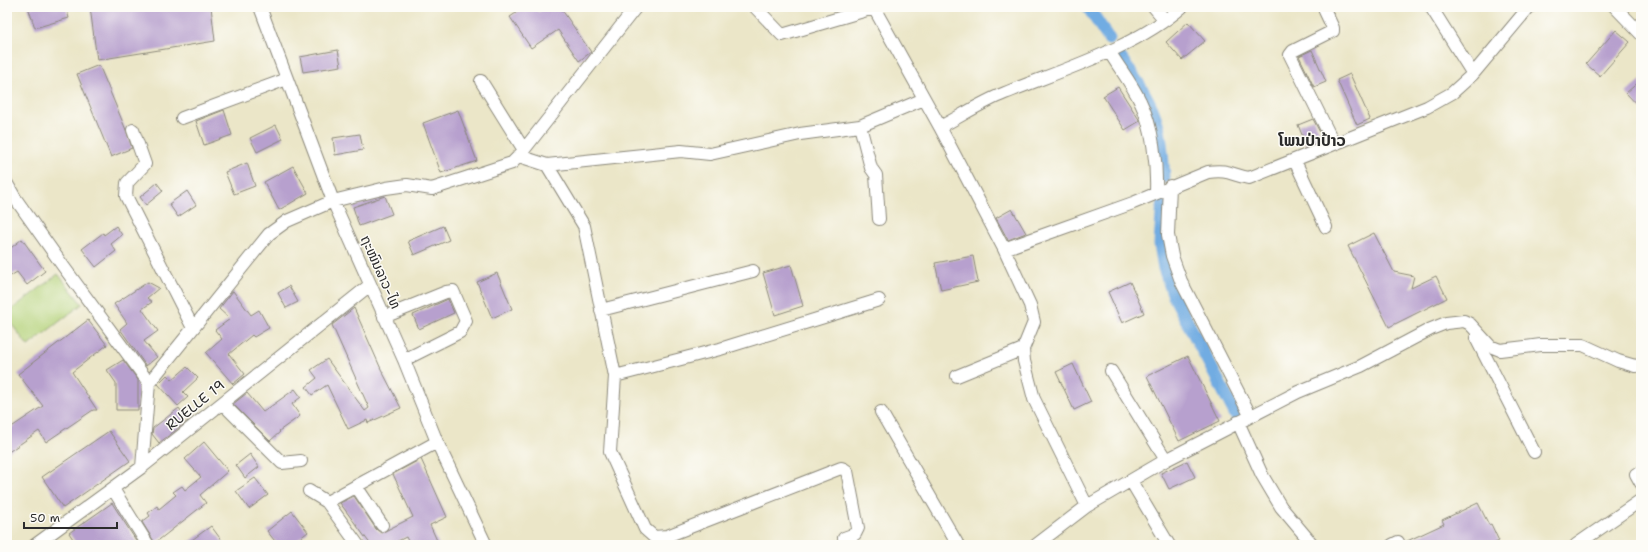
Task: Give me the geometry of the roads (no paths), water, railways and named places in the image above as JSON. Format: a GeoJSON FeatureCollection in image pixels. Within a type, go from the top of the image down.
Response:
{"type":"FeatureCollection","features":[{"type":"Feature","properties":{"kind":"street","name":"ຖະໜົນລາວ-ໄທ"},"geometry":{"type":"LineString","coordinates":[[260,7],[333,201],[404,360],[437,442],[486,545]]}},
{"type":"Feature","properties":{"kind":"street"},"geometry":{"type":"LineString","coordinates":[[142,466],[149,383],[269,234],[287,221],[333,201],[386,188],[407,185],[432,189],[512,163],[522,153],[636,7]]}},
{"type":"Feature","properties":{"kind":"street"},"geometry":{"type":"LineString","coordinates":[[755,7],[782,35],[870,8],[876,8],[1004,249],[1030,305],[1034,322],[1023,349],[1024,361],[1034,399],[1087,506]]}},
{"type":"Feature","properties":{"kind":"street"},"geometry":{"type":"LineString","coordinates":[[1154,7],[1165,20]]}},
{"type":"Feature","properties":{"kind":"street"},"geometry":{"type":"LineString","coordinates":[[940,127],[1002,94],[1109,51],[1153,29],[1182,7]]}},
{"type":"Feature","properties":{"kind":"street"},"geometry":{"type":"LineString","coordinates":[[1431,7],[1473,74]]}},
{"type":"Feature","properties":{"kind":"street"},"geometry":{"type":"LineString","coordinates":[[1004,249],[1133,203],[1170,186],[1208,172],[1220,170],[1249,178],[1427,107],[1452,93],[1473,74],[1529,7]]}},
{"type":"Feature","properties":{"kind":"street"},"geometry":{"type":"LineString","coordinates":[[1615,7],[1641,34]]}},
{"type":"Feature","properties":{"kind":"street"},"geometry":{"type":"LineString","coordinates":[[1325,11],[1334,28],[1333,31],[1292,51],[1290,55],[1334,144]]}},
{"type":"Feature","properties":{"kind":"street"},"geometry":{"type":"LineString","coordinates":[[1109,51],[1140,101],[1149,124],[1156,176],[1156,192]]}},
{"type":"Feature","properties":{"kind":"street"},"geometry":{"type":"LineString","coordinates":[[182,118],[287,79]]}},
{"type":"Feature","properties":{"kind":"street"},"geometry":{"type":"LineString","coordinates":[[481,81],[522,153],[547,165],[681,151],[710,154],[800,134],[860,126],[924,99]]}},
{"type":"Feature","properties":{"kind":"street"},"geometry":{"type":"LineString","coordinates":[[860,126],[871,168],[876,175],[879,219]]}},
{"type":"Feature","properties":{"kind":"street"},"geometry":{"type":"LineString","coordinates":[[133,130],[145,164],[126,183],[126,196],[193,328]]}},
{"type":"Feature","properties":{"kind":"street"},"geometry":{"type":"LineString","coordinates":[[1295,160],[1326,227]]}},
{"type":"Feature","properties":{"kind":"street"},"geometry":{"type":"LineString","coordinates":[[547,165],[584,226],[615,376],[610,452],[645,529],[654,537],[667,536],[844,468],[847,471],[858,528],[855,534],[844,538],[847,545]]}},
{"type":"Feature","properties":{"kind":"street"},"geometry":{"type":"LineString","coordinates":[[7,184],[15,198],[63,266],[149,383]]}},
{"type":"Feature","properties":{"kind":"street"},"geometry":{"type":"LineString","coordinates":[[1170,186],[1168,235],[1172,256],[1181,281],[1250,415]]}},
{"type":"Feature","properties":{"kind":"street"},"geometry":{"type":"LineString","coordinates":[[601,310],[753,270]]}},
{"type":"Feature","properties":{"kind":"street","name":"RUELLE 19"},"geometry":{"type":"LineString","coordinates":[[35,545],[113,489],[370,285]]}},
{"type":"Feature","properties":{"kind":"street"},"geometry":{"type":"LineString","coordinates":[[384,317],[446,292],[453,291],[466,321],[460,332],[404,360]]}},
{"type":"Feature","properties":{"kind":"street"},"geometry":{"type":"LineString","coordinates":[[615,376],[720,349],[879,300]]}},
{"type":"Feature","properties":{"kind":"street"},"geometry":{"type":"LineString","coordinates":[[1036,545],[1087,506],[1166,460],[1250,415],[1298,392],[1361,366],[1431,329],[1446,323],[1464,321],[1470,324],[1490,346],[1500,350],[1541,345],[1583,345],[1618,361],[1635,366],[1641,365]]}},
{"type":"Feature","properties":{"kind":"street"},"geometry":{"type":"LineString","coordinates":[[1470,324],[1534,452]]}},
{"type":"Feature","properties":{"kind":"street"},"geometry":{"type":"LineString","coordinates":[[957,376],[1023,349]]}},
{"type":"Feature","properties":{"kind":"street"},"geometry":{"type":"LineString","coordinates":[[1111,371],[1166,460]]}},
{"type":"Feature","properties":{"kind":"street"},"geometry":{"type":"LineString","coordinates":[[222,403],[282,463],[301,461]]}},
{"type":"Feature","properties":{"kind":"street"},"geometry":{"type":"LineString","coordinates":[[880,412],[958,545]]}},
{"type":"Feature","properties":{"kind":"street"},"geometry":{"type":"LineString","coordinates":[[1238,422],[1262,475],[1281,507],[1313,545]]}},
{"type":"Feature","properties":{"kind":"street"},"geometry":{"type":"LineString","coordinates":[[327,502],[437,442]]}},
{"type":"Feature","properties":{"kind":"street"},"geometry":{"type":"LineString","coordinates":[[1131,481],[1170,545]]}},
{"type":"Feature","properties":{"kind":"street"},"geometry":{"type":"LineString","coordinates":[[356,486],[382,524]]}},
{"type":"Feature","properties":{"kind":"street"},"geometry":{"type":"LineString","coordinates":[[113,489],[148,545]]}},
{"type":"Feature","properties":{"kind":"street"},"geometry":{"type":"LineString","coordinates":[[309,491],[327,502],[358,545]]}},
{"type":"Feature","properties":{"kind":"street"},"geometry":{"type":"LineString","coordinates":[[1576,545],[1641,500]]}},
{"type":"Feature","properties":{"kind":"waterway"},"geometry":{"type":"LineString","coordinates":[[1088,7],[1109,39]]}},
{"type":"Feature","properties":{"kind":"waterway"},"geometry":{"type":"LineString","coordinates":[[1119,56],[1143,92],[1157,122],[1164,177]]}},
{"type":"Feature","properties":{"kind":"waterway"},"geometry":{"type":"LineString","coordinates":[[1163,200],[1160,244],[1164,268],[1174,296],[1237,417]]}},
{"type":"Feature","properties":{"kind":"district","name":"ໂພນປ່າປ້າວ"},"geometry":{"type":"Point","coordinates":[1312,140]}}]}
